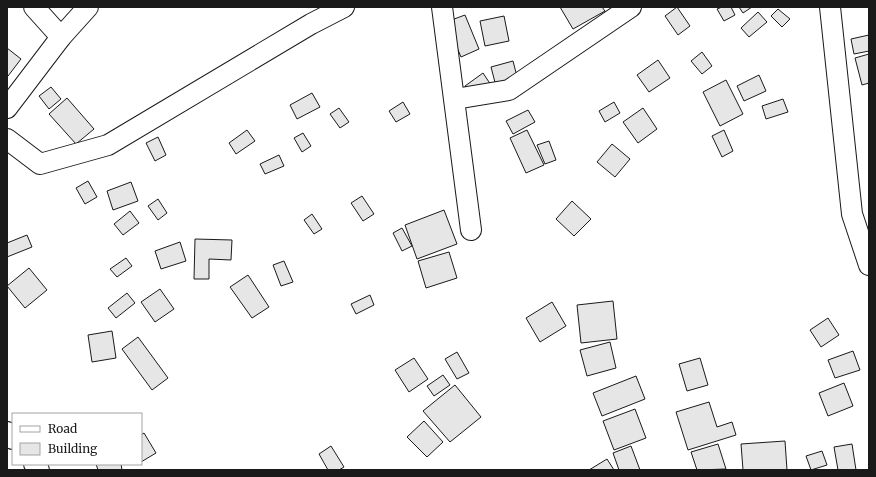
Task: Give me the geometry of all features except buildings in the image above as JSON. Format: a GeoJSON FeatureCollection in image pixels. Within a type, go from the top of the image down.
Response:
{"type":"FeatureCollection","features":[{"type":"Feature","properties":{"kind":"street"},"geometry":{"type":"LineString","coordinates":[[34,7],[61,37]]}},
{"type":"Feature","properties":{"kind":"street"},"geometry":{"type":"LineString","coordinates":[[7,108],[61,37],[88,7]]}},
{"type":"Feature","properties":{"kind":"street"},"geometry":{"type":"LineString","coordinates":[[7,139],[40,164],[108,145],[312,24],[344,7]]}},
{"type":"Feature","properties":{"kind":"street"},"geometry":{"type":"LineString","coordinates":[[442,7],[471,230]]}},
{"type":"Feature","properties":{"kind":"street"},"geometry":{"type":"LineString","coordinates":[[455,99],[508,90],[631,7]]}},
{"type":"Feature","properties":{"kind":"street"},"geometry":{"type":"LineString","coordinates":[[830,7],[852,214],[869,265]]}}]}
